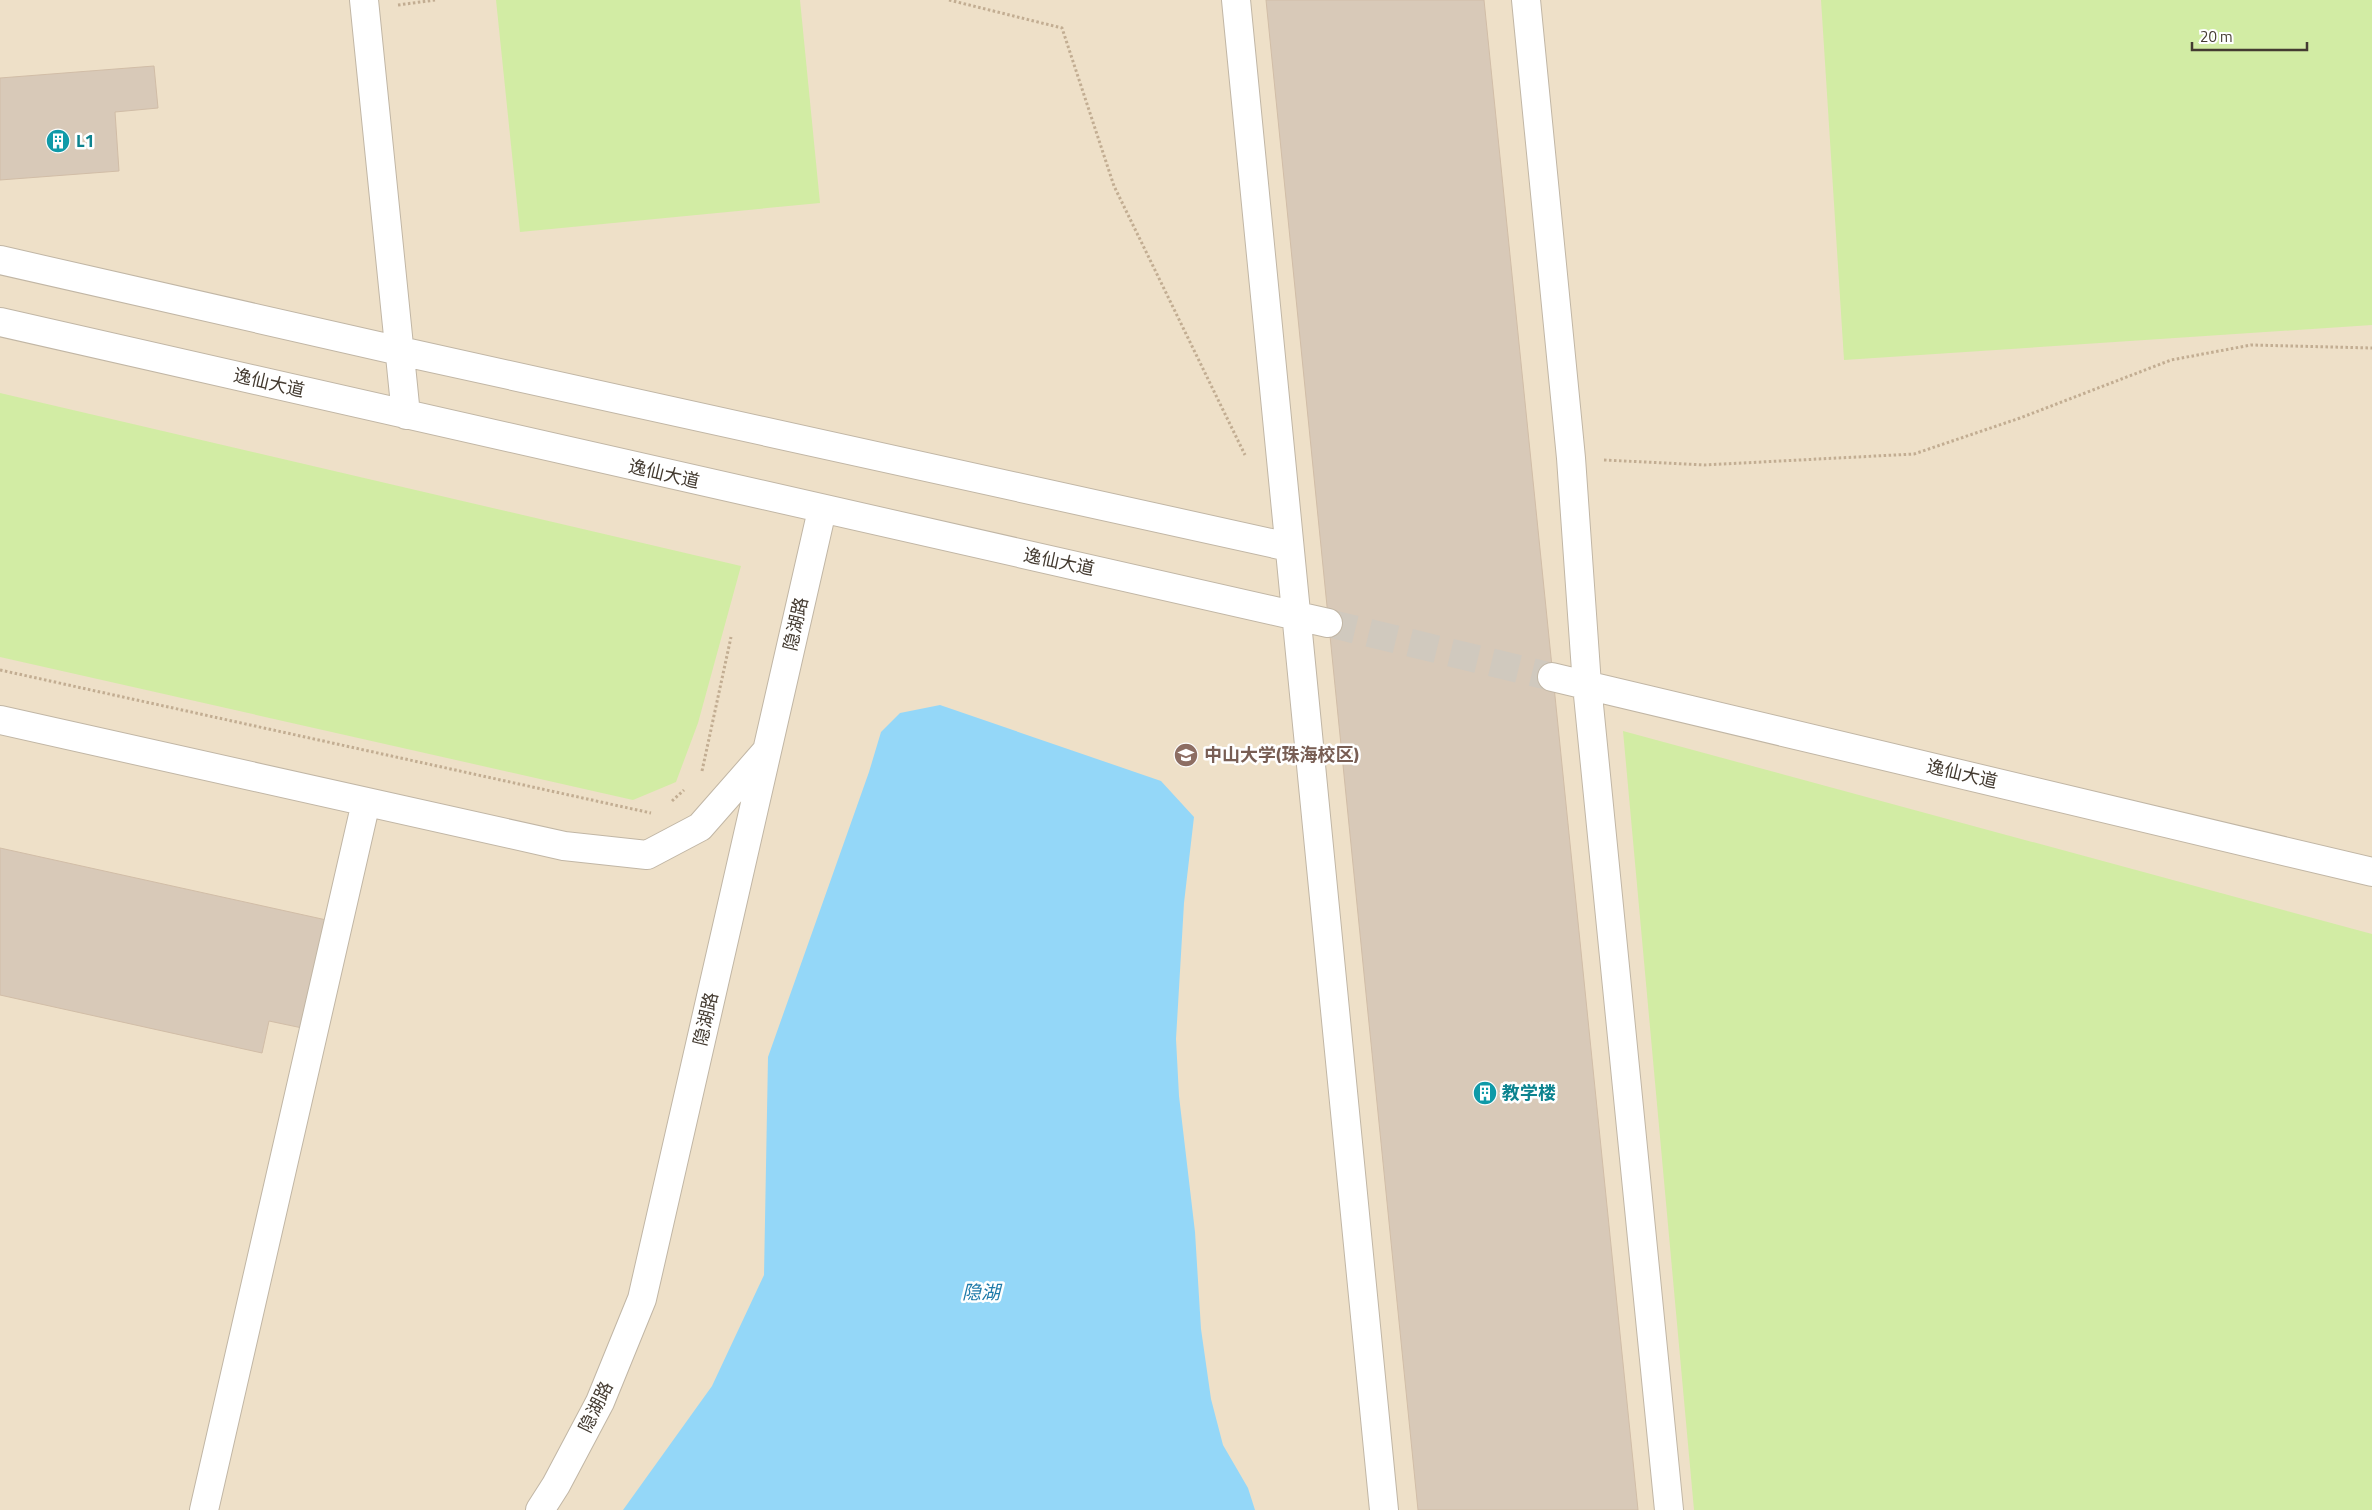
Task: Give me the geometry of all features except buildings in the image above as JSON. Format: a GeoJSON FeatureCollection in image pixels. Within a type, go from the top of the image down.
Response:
{"type":"FeatureCollection","features":[{"type":"Feature","properties":{"kind":"lane"},"geometry":{"type":"LineString","coordinates":[[364,0],[406,415]]}},
{"type":"Feature","properties":{"kind":"lane"},"geometry":{"type":"LineString","coordinates":[[1236,0],[1384,1510]]}},
{"type":"Feature","properties":{"kind":"lane"},"geometry":{"type":"LineString","coordinates":[[1526,0],[1571,458],[1587,685],[1669,1510]]}},
{"type":"Feature","properties":{"kind":"lane"},"geometry":{"type":"LineString","coordinates":[[0,260],[400,351],[1290,547]]}},
{"type":"Feature","properties":{"kind":"lane","name":"逸仙大道"},"geometry":{"type":"LineString","coordinates":[[0,322],[822,510],[1328,623]]}},
{"type":"Feature","properties":{"kind":"lane","name":"隐湖路"},"geometry":{"type":"LineString","coordinates":[[540,1510],[556,1485],[600,1402],[642,1299],[822,510]]}},
{"type":"Feature","properties":{"kind":"lane","name":"逸仙大道"},"geometry":{"type":"LineString","coordinates":[[1552,676],[2372,872]]}},
{"type":"Feature","properties":{"kind":"lane"},"geometry":{"type":"LineString","coordinates":[[0,720],[564,846],[647,855],[700,827],[767,751]]}},
{"type":"Feature","properties":{"kind":"lane"},"geometry":{"type":"LineString","coordinates":[[204,1510],[366,802]]}},
{"type":"Feature","properties":{"kind":"path"},"geometry":{"type":"LineString","coordinates":[[950,0],[1062,28],[1114,186],[1247,459]]}},
{"type":"Feature","properties":{"kind":"path"},"geometry":{"type":"LineString","coordinates":[[1571,458],[1704,465],[1914,454],[2020,418],[2171,360],[2251,345],[2372,348]]}},
{"type":"Feature","properties":{"kind":"path"},"geometry":{"type":"LineString","coordinates":[[702,774],[731,638]]}},
{"type":"Feature","properties":{"kind":"path"},"geometry":{"type":"LineString","coordinates":[[0,670],[657,814]]}},
{"type":"Feature","properties":{"kind":"path"},"geometry":{"type":"LineString","coordinates":[[670,803],[689,786]]}},
{"type":"Feature","properties":{"kind":"shaded area","name":"中山大学(珠海校区)"},"geometry":{"type":"Polygon","coordinates":[[[0,0],[2372,0],[2372,1510],[0,1510],[0,0]]]}},
{"type":"Feature","properties":{"kind":"green space"},"geometry":{"type":"Polygon","coordinates":[[[496,0],[800,0],[820,203],[520,232],[496,0]]]}},
{"type":"Feature","properties":{"kind":"green space"},"geometry":{"type":"Polygon","coordinates":[[[1821,0],[2372,0],[2372,325],[1844,360],[1821,0]]]}},
{"type":"Feature","properties":{"kind":"green space"},"geometry":{"type":"Polygon","coordinates":[[[0,393],[741,566],[698,723],[676,782],[633,800],[0,657],[0,393]]]}},
{"type":"Feature","properties":{"kind":"green space"},"geometry":{"type":"Polygon","coordinates":[[[1623,731],[2372,934],[2372,1510],[1694,1510],[1623,731]]]}},
{"type":"Feature","properties":{"kind":"water","name":"隐湖"},"geometry":{"type":"Polygon","coordinates":[[[940,705],[1161,781],[1194,817],[1184,903],[1176,1039],[1179,1096],[1195,1232],[1201,1329],[1211,1399],[1223,1445],[1248,1488],[1255,1510],[623,1510],[712,1386],[764,1275],[768,1057],[869,772],[881,732],[900,713],[940,705]]]}},
{"type":"Feature","properties":{"kind":"tunnel"},"geometry":{"type":"LineString","coordinates":[[1328,623],[1552,677]]}},
{"type":"Feature","properties":{"kind":"place","name":"L1"},"geometry":{"type":"Point","coordinates":[58,141]}},
{"type":"Feature","properties":{"kind":"place","name":"中山大学(珠海校区)"},"geometry":{"type":"Point","coordinates":[1186,755]}},
{"type":"Feature","properties":{"kind":"place","name":"教学楼"},"geometry":{"type":"Point","coordinates":[1485,1093]}}]}
